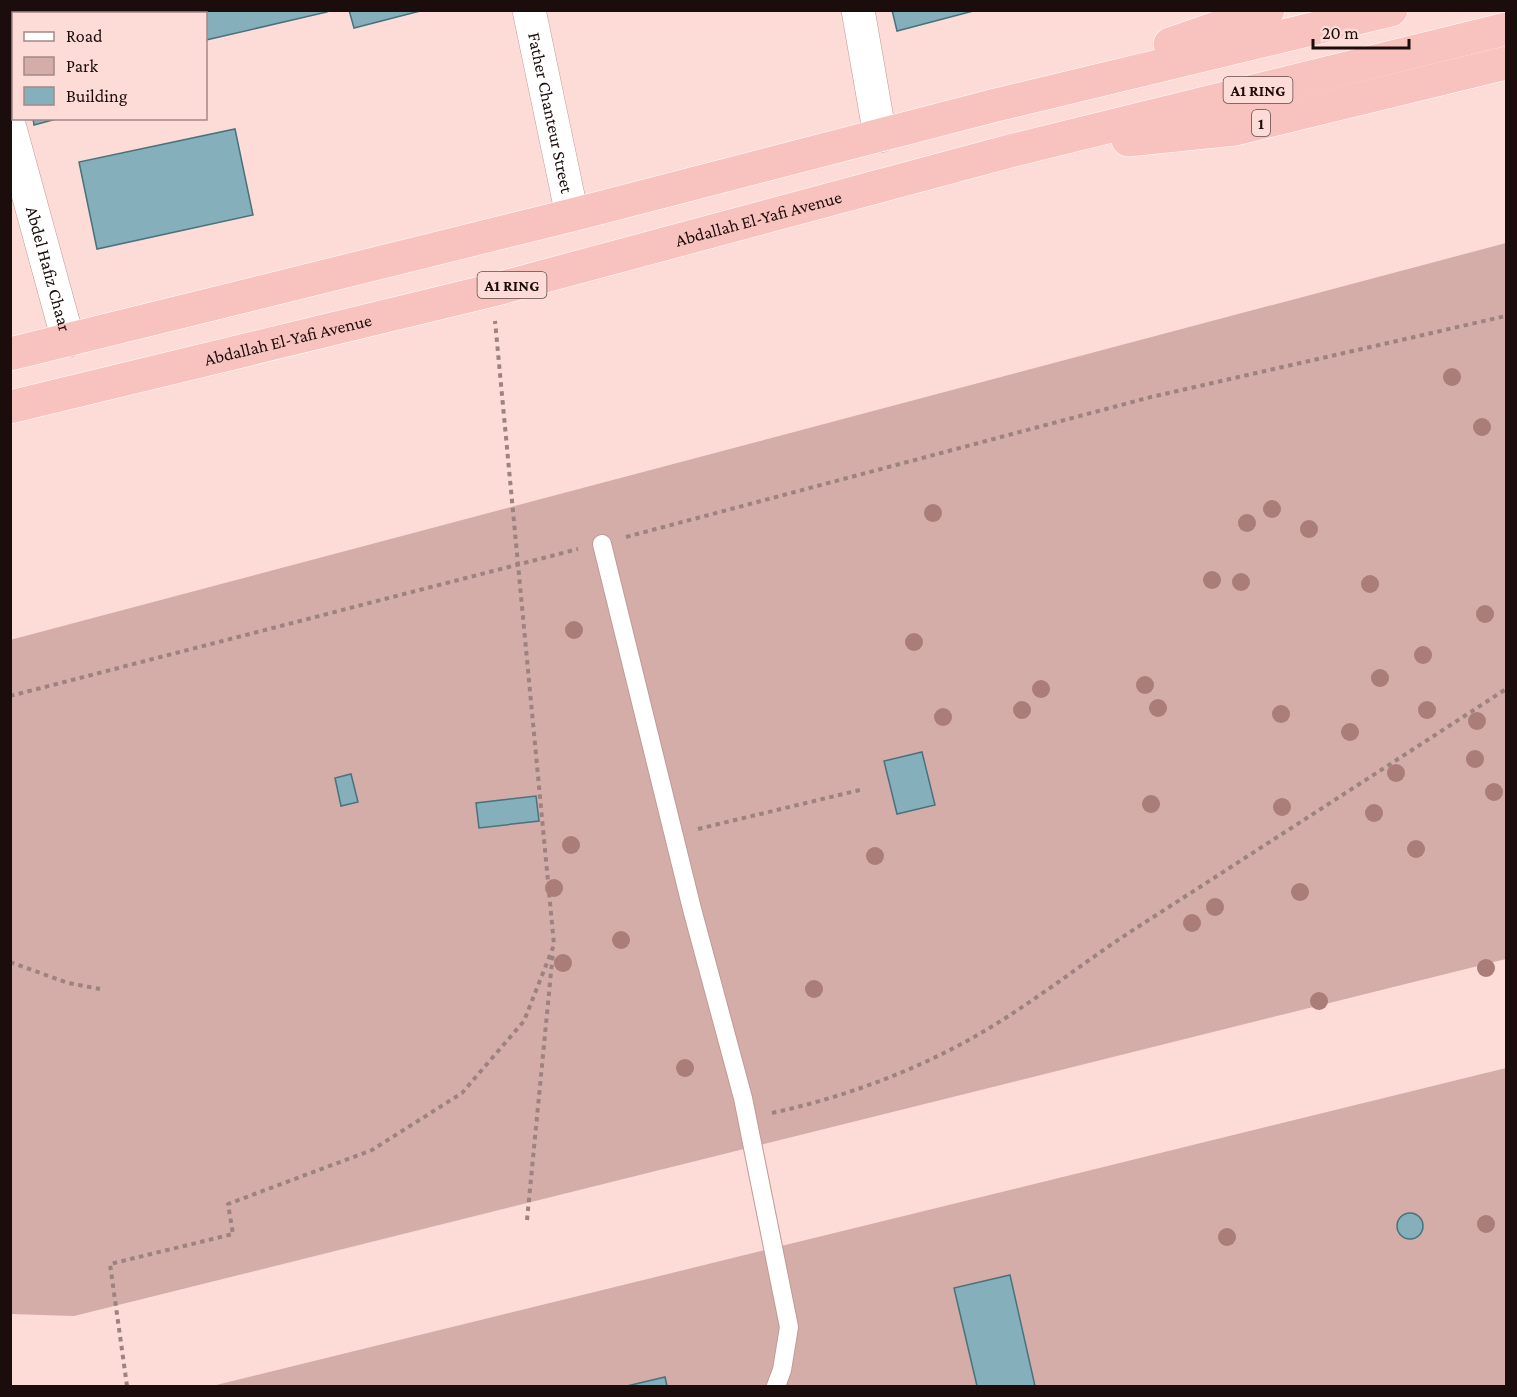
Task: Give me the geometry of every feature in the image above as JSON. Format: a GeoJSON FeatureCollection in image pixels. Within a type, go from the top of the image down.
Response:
{"type":"FeatureCollection","features":[{"type":"Feature","properties":{"kind":"highway"},"geometry":{"type":"LineString","coordinates":[[996,105],[1268,10]]}},
{"type":"Feature","properties":{"kind":"highway","name":"A1 RING"},"geometry":{"type":"LineString","coordinates":[[10,354],[572,215],[996,105],[1391,10]]}},
{"type":"Feature","properties":{"kind":"highway","name":"Abdallah El-Yafi Avenue"},"geometry":{"type":"LineString","coordinates":[[10,407],[493,290],[1010,151],[1506,29]]}},
{"type":"Feature","properties":{"kind":"highway","name":"1"},"geometry":{"type":"LineString","coordinates":[[1010,151],[1235,129],[1506,63]]}},
{"type":"Feature","properties":{"kind":"street","name":"Father Chanteur Street"},"geometry":{"type":"LineString","coordinates":[[529,10],[572,215]]}},
{"type":"Feature","properties":{"kind":"street"},"geometry":{"type":"LineString","coordinates":[[858,10],[880,136]]}},
{"type":"Feature","properties":{"kind":"street","name":"Abdel Hafiz Chaar"},"geometry":{"type":"LineString","coordinates":[[10,128],[68,340]]}},
{"type":"Feature","properties":{"kind":"lane"},"geometry":{"type":"LineString","coordinates":[[602,544],[747,1118],[789,1327],[782,1370],[776,1386]]}},
{"type":"Feature","properties":{"kind":"path"},"geometry":{"type":"LineString","coordinates":[[493,290],[554,945],[527,1220]]}},
{"type":"Feature","properties":{"kind":"path"},"geometry":{"type":"LineString","coordinates":[[10,696],[518,563],[602,544],[1150,397],[1506,316]]}},
{"type":"Feature","properties":{"kind":"path"},"geometry":{"type":"LineString","coordinates":[[747,1118],[793,1108],[883,1079],[968,1040],[1008,1017],[1084,962],[1506,689]]}},
{"type":"Feature","properties":{"kind":"path"},"geometry":{"type":"LineString","coordinates":[[674,835],[864,789]]}},
{"type":"Feature","properties":{"kind":"path"},"geometry":{"type":"LineString","coordinates":[[127,1386],[110,1264],[233,1234],[228,1204],[372,1150],[462,1093],[524,1021],[554,945]]}},
{"type":"Feature","properties":{"kind":"path"},"geometry":{"type":"LineString","coordinates":[[10,962],[68,983],[100,989]]}},
{"type":"Feature","properties":{"kind":"green space"},"geometry":{"type":"Polygon","coordinates":[[[1506,243],[1506,959],[74,1316],[11,1314],[10,640],[1506,243]]]}},
{"type":"Feature","properties":{"kind":"green space"},"geometry":{"type":"Polygon","coordinates":[[[1506,1068],[1506,1386],[212,1386],[1506,1068]]]}},
{"type":"Feature","properties":{"kind":"building"},"geometry":{"type":"Polygon","coordinates":[[[174,10],[327,10],[327,12],[207,40],[207,12],[174,12],[174,10]]]}},
{"type":"Feature","properties":{"kind":"building"},"geometry":{"type":"Polygon","coordinates":[[[349,10],[424,10],[354,28],[349,10]]]}},
{"type":"Feature","properties":{"kind":"building"},"geometry":{"type":"Polygon","coordinates":[[[892,10],[977,10],[897,31],[892,10]]]}},
{"type":"Feature","properties":{"kind":"building"},"geometry":{"type":"Polygon","coordinates":[[[33,120],[53,120],[34,125],[33,120]]]}},
{"type":"Feature","properties":{"kind":"building"},"geometry":{"type":"Polygon","coordinates":[[[235,129],[253,215],[97,249],[79,162],[235,129]]]}},
{"type":"Feature","properties":{"kind":"building"},"geometry":{"type":"Polygon","coordinates":[[[922,752],[935,805],[897,814],[884,761],[922,752]]]}},
{"type":"Feature","properties":{"kind":"building"},"geometry":{"type":"Polygon","coordinates":[[[351,774],[358,802],[341,806],[335,778],[351,774]]]}},
{"type":"Feature","properties":{"kind":"building"},"geometry":{"type":"Polygon","coordinates":[[[536,796],[539,821],[479,828],[476,803],[536,796]]]}},
{"type":"Feature","properties":{"kind":"building"},"geometry":{"type":"Polygon","coordinates":[[[1410,1213],[1419,1217],[1423,1226],[1419,1235],[1410,1239],[1401,1235],[1397,1226],[1401,1217],[1410,1213]]]}},
{"type":"Feature","properties":{"kind":"building"},"geometry":{"type":"Polygon","coordinates":[[[1010,1275],[1035,1386],[977,1386],[954,1288],[1010,1275]]]}},
{"type":"Feature","properties":{"kind":"building"},"geometry":{"type":"Polygon","coordinates":[[[665,1377],[667,1386],[627,1386],[665,1377]]]}}]}
